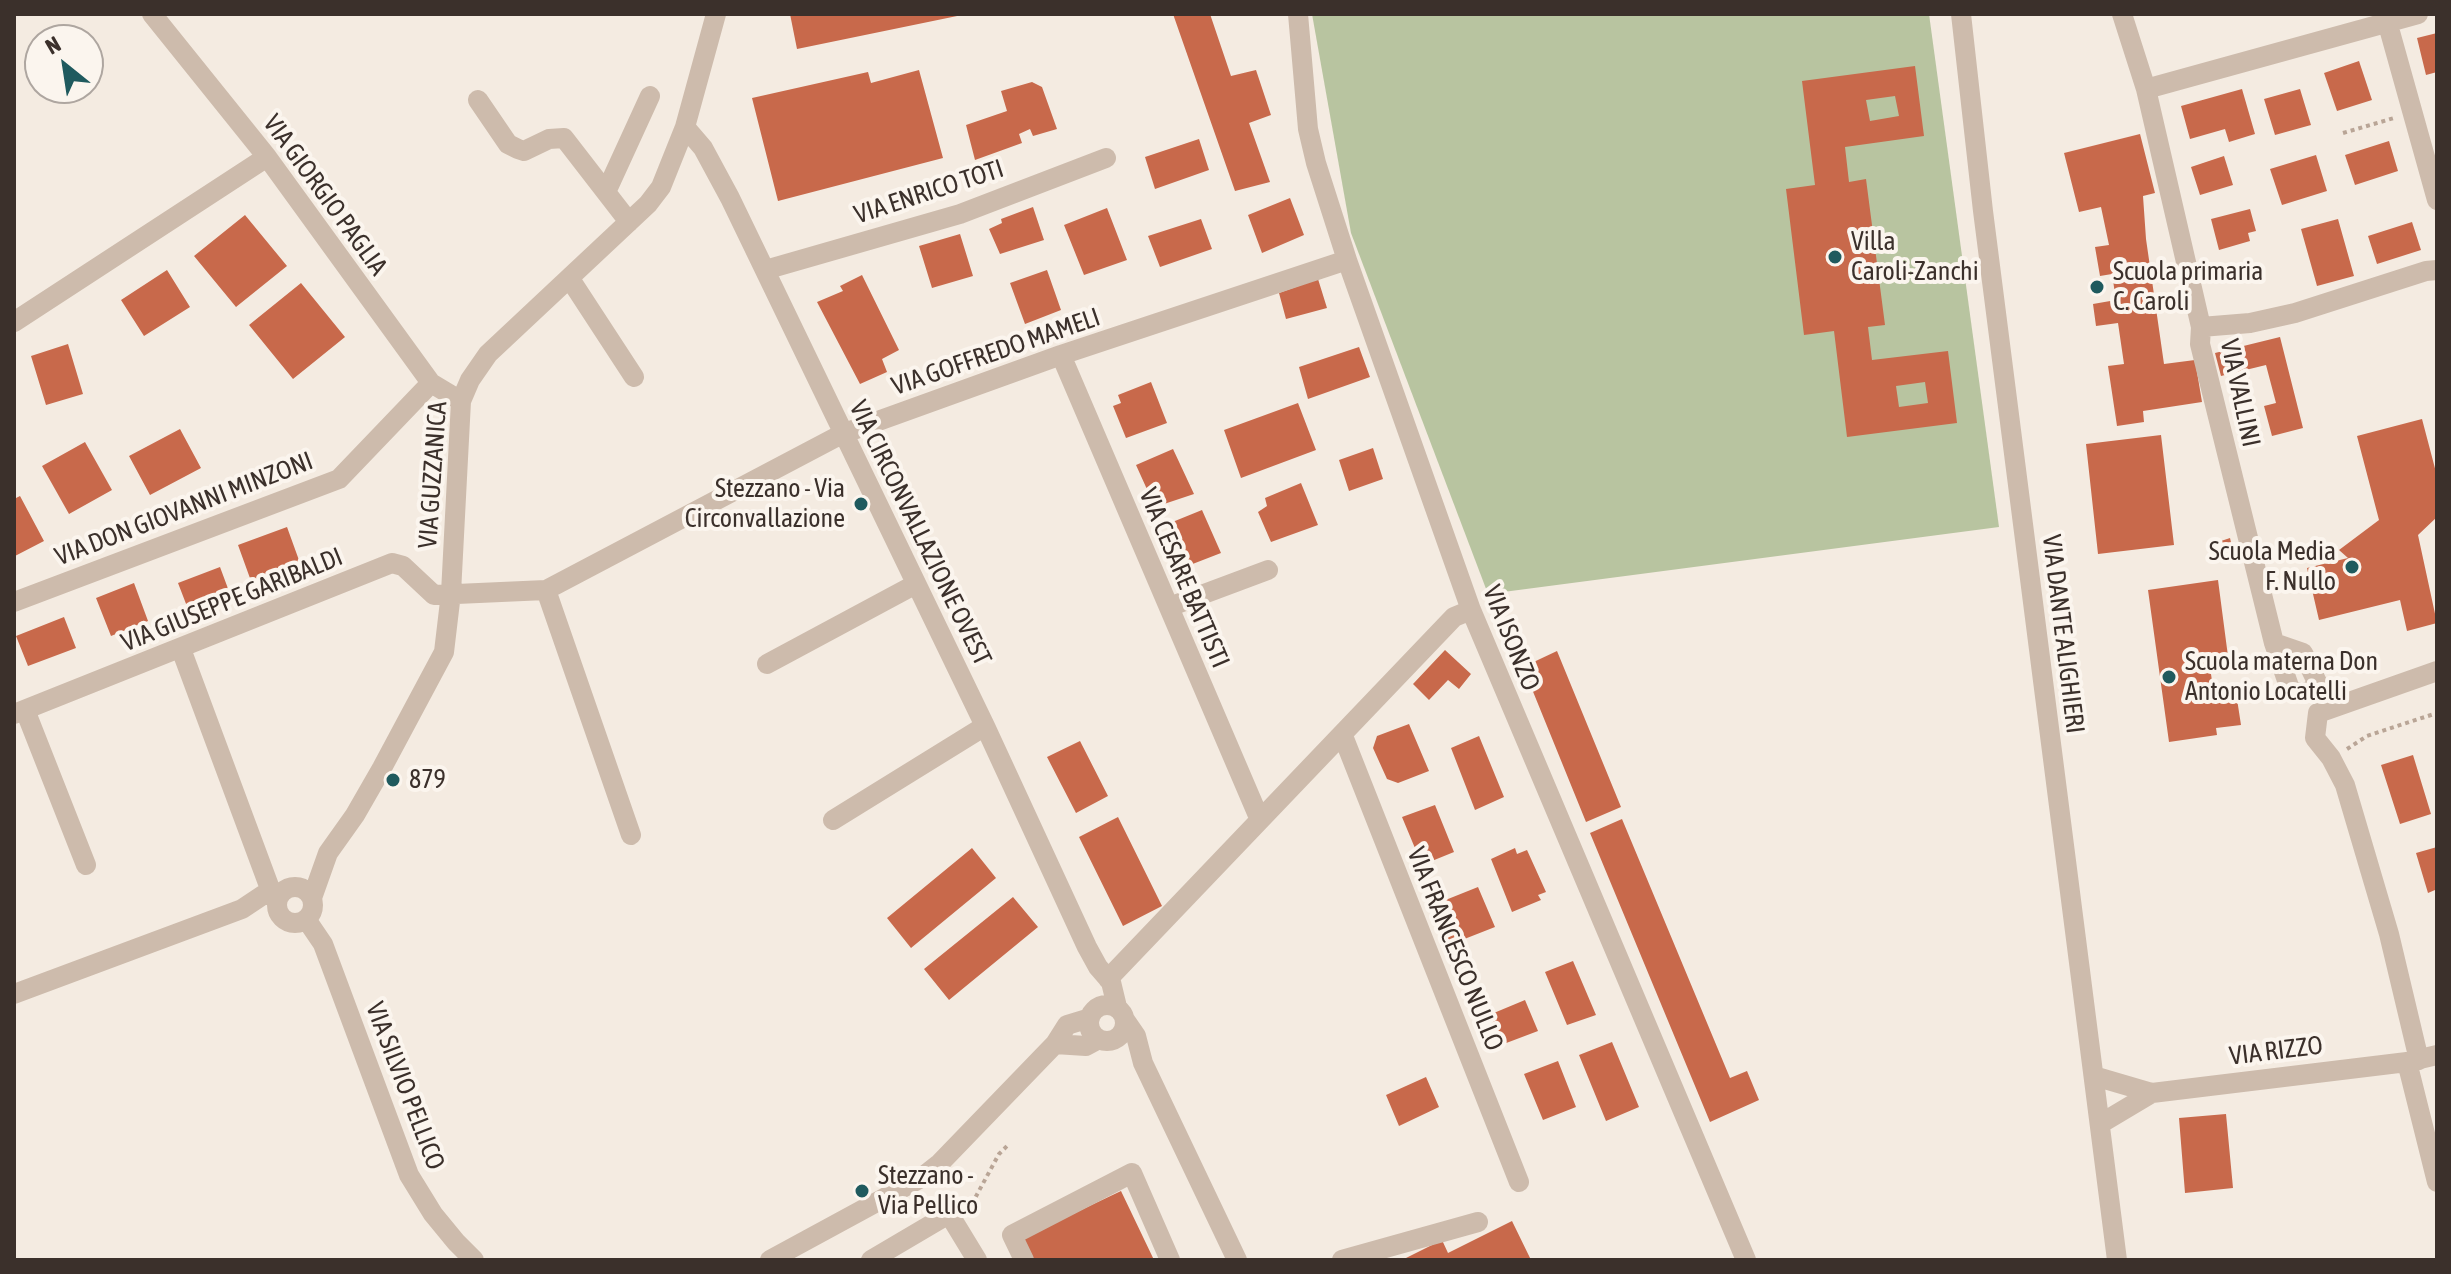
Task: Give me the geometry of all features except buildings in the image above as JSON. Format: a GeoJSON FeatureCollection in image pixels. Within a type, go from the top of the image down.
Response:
{"type":"FeatureCollection","features":[{"type":"Feature","properties":{"kind":"street","name":"VIA GIORGIO PAGLIA"},"geometry":{"type":"LineString","coordinates":[[152,14],[267,157],[431,383],[461,401]]}},
{"type":"Feature","properties":{"kind":"street","name":"VIA GUZZANICA"},"geometry":{"type":"LineString","coordinates":[[312,898],[328,853],[380,772],[444,652],[451,593],[461,401],[470,380],[488,354],[648,204],[661,187],[685,127],[716,14]]}},
{"type":"Feature","properties":{"kind":"street","name":"VIA ISONZO"},"geometry":{"type":"LineString","coordinates":[[1298,14],[1308,129],[1316,163],[1347,260],[1471,610],[1746,1260]]}},
{"type":"Feature","properties":{"kind":"street","name":"VIA DANTE ALIGHIERI"},"geometry":{"type":"LineString","coordinates":[[1961,14],[1983,211],[2117,1260]]}},
{"type":"Feature","properties":{"kind":"street","name":"VIA VALLINI"},"geometry":{"type":"LineString","coordinates":[[2122,14],[2146,89],[2201,327],[2200,344],[2274,643],[2291,692]]}},
{"type":"Feature","properties":{"kind":"street"},"geometry":{"type":"LineString","coordinates":[[2146,89],[2386,18],[2418,14]]}},
{"type":"Feature","properties":{"kind":"street"},"geometry":{"type":"LineString","coordinates":[[2386,18],[2437,200]]}},
{"type":"Feature","properties":{"kind":"street"},"geometry":{"type":"LineString","coordinates":[[606,192],[650,96]]}},
{"type":"Feature","properties":{"kind":"street"},"geometry":{"type":"LineString","coordinates":[[478,100],[508,144],[518,149],[524,151],[549,139],[564,138],[629,222]]}},
{"type":"Feature","properties":{"kind":"street","name":"VIA CIRCONVALLAZIONE OVEST"},"geometry":{"type":"LineString","coordinates":[[685,127],[703,148],[765,270],[1103,973],[1107,1013],[1136,1036],[1143,1063],[1237,1260]]}},
{"type":"Feature","properties":{"kind":"street"},"geometry":{"type":"LineString","coordinates":[[14,322],[267,157]]}},
{"type":"Feature","properties":{"kind":"street","name":"VIA ENRICO TOTI"},"geometry":{"type":"LineString","coordinates":[[765,270],[960,214],[1106,158]]}},
{"type":"Feature","properties":{"kind":"street","name":"VIA GOFFREDO MAMELI"},"geometry":{"type":"LineString","coordinates":[[451,593],[546,590],[842,434],[1061,355],[1347,260]]}},
{"type":"Feature","properties":{"kind":"street"},"geometry":{"type":"LineString","coordinates":[[2201,327],[2250,323],[2295,313],[2437,270]]}},
{"type":"Feature","properties":{"kind":"street"},"geometry":{"type":"LineString","coordinates":[[570,279],[634,377]]}},
{"type":"Feature","properties":{"kind":"street","name":"VIA CESARE BATTISTI"},"geometry":{"type":"LineString","coordinates":[[1061,355],[1260,820]]}},
{"type":"Feature","properties":{"kind":"street","name":"VIA DON GIOVANNI MINZONI"},"geometry":{"type":"LineString","coordinates":[[14,602],[339,479],[431,383]]}},
{"type":"Feature","properties":{"kind":"street","name":"VIA GIUSEPPE GARIBALDI"},"geometry":{"type":"LineString","coordinates":[[86,865],[19,712],[392,563],[403,566],[434,595],[451,593]]}},
{"type":"Feature","properties":{"kind":"street"},"geometry":{"type":"LineString","coordinates":[[1169,607],[1268,570]]}},
{"type":"Feature","properties":{"kind":"street"},"geometry":{"type":"LineString","coordinates":[[767,664],[916,584]]}},
{"type":"Feature","properties":{"kind":"street"},"geometry":{"type":"LineString","coordinates":[[546,590],[631,835]]}},
{"type":"Feature","properties":{"kind":"street"},"geometry":{"type":"LineString","coordinates":[[1103,973],[1343,736],[1454,617],[1471,610]]}},
{"type":"Feature","properties":{"kind":"street"},"geometry":{"type":"LineString","coordinates":[[181,649],[281,892],[278,911],[295,920]]}},
{"type":"Feature","properties":{"kind":"street"},"geometry":{"type":"LineString","coordinates":[[2437,671],[2318,713],[2315,738],[2331,758],[2345,785],[2381,904],[2421,1059],[2437,1182]]}},
{"type":"Feature","properties":{"kind":"street"},"geometry":{"type":"LineString","coordinates":[[833,820],[985,726]]}},
{"type":"Feature","properties":{"kind":"street","name":"VIA FRANCESCO NULLO"},"geometry":{"type":"LineString","coordinates":[[1343,736],[1519,1182]]}},
{"type":"Feature","properties":{"kind":"street","name":"VIA GUZZANICA"},"geometry":{"type":"LineString","coordinates":[[14,994],[242,909],[263,895],[281,892],[328,853]]}},
{"type":"Feature","properties":{"kind":"street"},"geometry":{"type":"LineString","coordinates":[[242,909],[267,918],[295,920],[312,911],[312,898],[304,889],[281,892]]}},
{"type":"Feature","properties":{"kind":"street","name":"VIA SILVIO PELLICO"},"geometry":{"type":"LineString","coordinates":[[295,920],[323,944],[409,1175],[433,1214],[474,1260]]}},
{"type":"Feature","properties":{"kind":"street"},"geometry":{"type":"LineString","coordinates":[[1107,1013],[1091,1030],[1123,1056],[1143,1063]]}},
{"type":"Feature","properties":{"kind":"street"},"geometry":{"type":"LineString","coordinates":[[1055,1044],[1086,1046],[1121,1035],[1107,1013]]}},
{"type":"Feature","properties":{"kind":"street"},"geometry":{"type":"LineString","coordinates":[[770,1260],[921,1178],[940,1163],[1055,1044],[1067,1025],[1107,1013]]}},
{"type":"Feature","properties":{"kind":"street","name":"VIA RIZZO"},"geometry":{"type":"LineString","coordinates":[[2094,1076],[2152,1093],[2421,1059]]}},
{"type":"Feature","properties":{"kind":"street","name":"VIA RIZZO"},"geometry":{"type":"LineString","coordinates":[[2100,1124],[2152,1093]]}},
{"type":"Feature","properties":{"kind":"street"},"geometry":{"type":"LineString","coordinates":[[1024,1260],[1012,1235],[1132,1173],[1170,1260]]}},
{"type":"Feature","properties":{"kind":"street"},"geometry":{"type":"LineString","coordinates":[[871,1260],[949,1214],[977,1260]]}},
{"type":"Feature","properties":{"kind":"street"},"geometry":{"type":"LineString","coordinates":[[1342,1260],[1478,1222]]}},
{"type":"Feature","properties":{"kind":"path"},"geometry":{"type":"LineString","coordinates":[[2343,133],[2412,112]]}},
{"type":"Feature","properties":{"kind":"path"},"geometry":{"type":"LineString","coordinates":[[2331,758],[2367,736],[2437,713]]}},
{"type":"Feature","properties":{"kind":"path"},"geometry":{"type":"LineString","coordinates":[[954,1222],[967,1212],[999,1154],[1009,1144]]}},
{"type":"Feature","properties":{"kind":"green space"},"geometry":{"type":"Polygon","coordinates":[[[1312,14],[1929,14],[1999,527],[1488,594],[1351,233],[1312,14]]]}},
{"type":"Feature","properties":{"kind":"place","name":"Villa Caroli-Zanchi"},"geometry":{"type":"Point","coordinates":[1835,257]}},
{"type":"Feature","properties":{"kind":"place","name":"Scuola primaria C. Caroli"},"geometry":{"type":"Point","coordinates":[2097,287]}},
{"type":"Feature","properties":{"kind":"place","name":"Stezzano - Via Circonvallazione"},"geometry":{"type":"Point","coordinates":[861,504]}},
{"type":"Feature","properties":{"kind":"place","name":"Scuola Media F. Nullo"},"geometry":{"type":"Point","coordinates":[2352,567]}},
{"type":"Feature","properties":{"kind":"place","name":"Scuola materna Don Antonio Locatelli"},"geometry":{"type":"Point","coordinates":[2169,677]}},
{"type":"Feature","properties":{"kind":"place","name":"879"},"geometry":{"type":"Point","coordinates":[393,780]}},
{"type":"Feature","properties":{"kind":"place","name":"Stezzano - Via Pellico"},"geometry":{"type":"Point","coordinates":[862,1191]}}]}
